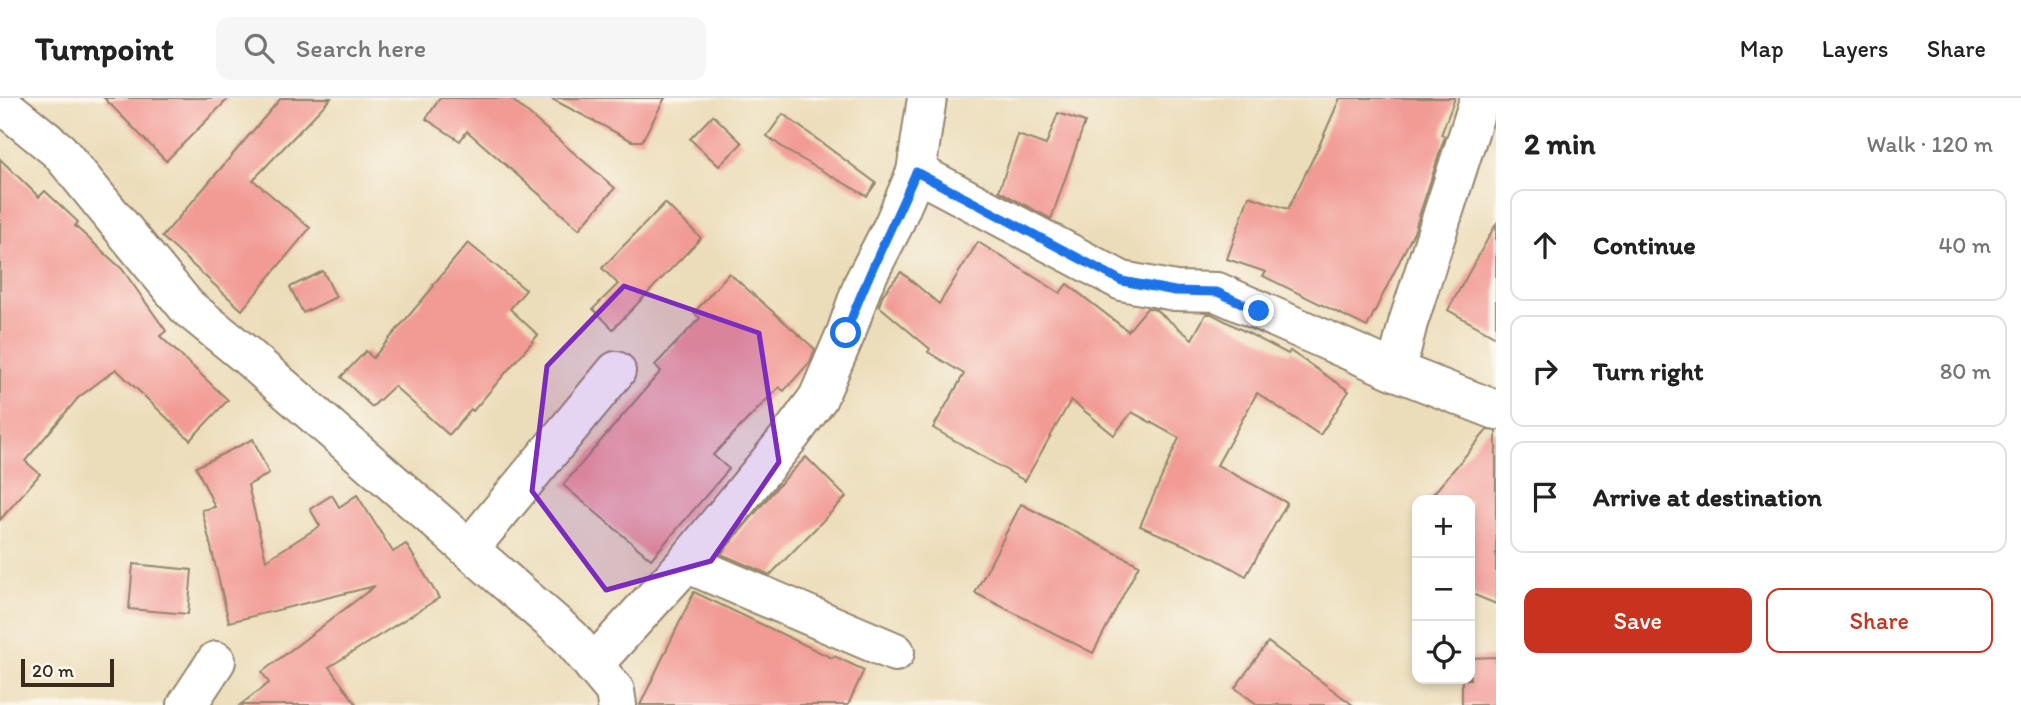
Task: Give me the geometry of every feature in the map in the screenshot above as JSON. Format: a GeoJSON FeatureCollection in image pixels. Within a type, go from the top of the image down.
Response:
{"type":"FeatureCollection","features":[{"type":"Feature","properties":{"kind":"street"},"geometry":{"type":"LineString","coordinates":[[593,665],[686,563],[818,398],[846,333],[863,284],[893,226],[916,172],[927,98]]}},
{"type":"Feature","properties":{"kind":"street"},"geometry":{"type":"LineString","coordinates":[[1396,371],[1408,323],[1480,98]]}},
{"type":"Feature","properties":{"kind":"street"},"geometry":{"type":"LineString","coordinates":[[0,103],[59,151],[187,307],[246,355],[570,637],[615,691],[617,705]]}},
{"type":"Feature","properties":{"kind":"street"},"geometry":{"type":"LineString","coordinates":[[916,172],[1122,281],[1175,291],[1217,292],[1396,371],[1496,410]]}},
{"type":"Feature","properties":{"kind":"street"},"geometry":{"type":"LineString","coordinates":[[469,549],[616,372]]}},
{"type":"Feature","properties":{"kind":"street"},"geometry":{"type":"LineString","coordinates":[[686,563],[895,652]]}},
{"type":"Feature","properties":{"kind":"street"},"geometry":{"type":"LineString","coordinates":[[187,705],[216,661]]}},
{"type":"Feature","properties":{"kind":"highlighted area"},"geometry":{"type":"Polygon","coordinates":[[[624,286],[759,333],[779,462],[711,561],[606,590],[532,491],[547,366],[624,286]]]}},
{"type":"Feature","properties":{"kind":"building"},"geometry":{"type":"Polygon","coordinates":[[[104,98],[229,98],[166,161],[104,98]]]}},
{"type":"Feature","properties":{"kind":"building"},"geometry":{"type":"Polygon","coordinates":[[[281,98],[331,98],[253,180],[310,228],[242,310],[162,237],[281,98]]]}},
{"type":"Feature","properties":{"kind":"building"},"geometry":{"type":"Polygon","coordinates":[[[440,98],[510,98],[615,188],[579,229],[467,131],[460,141],[426,119],[440,98]]]}},
{"type":"Feature","properties":{"kind":"building"},"geometry":{"type":"Polygon","coordinates":[[[550,98],[665,98],[642,141],[632,141],[550,98]]]}},
{"type":"Feature","properties":{"kind":"building"},"geometry":{"type":"Polygon","coordinates":[[[1340,98],[1455,98],[1441,135],[1445,136],[1414,232],[1367,327],[1263,276],[1266,272],[1227,259],[1249,196],[1288,209],[1340,98]]]}},
{"type":"Feature","properties":{"kind":"building"},"geometry":{"type":"Polygon","coordinates":[[[1058,113],[1085,122],[1051,219],[999,191],[1018,135],[1046,145],[1058,113]]]}},
{"type":"Feature","properties":{"kind":"building"},"geometry":{"type":"Polygon","coordinates":[[[783,114],[876,183],[867,196],[789,152],[767,136],[783,114]]]}},
{"type":"Feature","properties":{"kind":"building"},"geometry":{"type":"Polygon","coordinates":[[[713,115],[742,143],[719,166],[690,139],[713,115]]]}},
{"type":"Feature","properties":{"kind":"building"},"geometry":{"type":"Polygon","coordinates":[[[0,159],[39,197],[45,191],[78,222],[75,226],[122,269],[166,331],[160,336],[228,400],[190,440],[116,369],[78,398],[25,461],[40,474],[0,520],[0,159]]]}},
{"type":"Feature","properties":{"kind":"building"},"geometry":{"type":"Polygon","coordinates":[[[665,203],[701,238],[613,329],[593,309],[618,284],[602,268],[665,203]]]}},
{"type":"Feature","properties":{"kind":"building"},"geometry":{"type":"Polygon","coordinates":[[[1496,224],[1496,337],[1448,310],[1496,224]]]}},
{"type":"Feature","properties":{"kind":"building"},"geometry":{"type":"Polygon","coordinates":[[[978,242],[1060,293],[1067,284],[1128,331],[1147,308],[1156,310],[1192,339],[1206,314],[1212,314],[1288,354],[1290,351],[1349,391],[1320,435],[1257,393],[1217,465],[1287,503],[1246,576],[1212,557],[1140,526],[1179,438],[1132,412],[1114,435],[1071,400],[1025,481],[933,428],[964,374],[928,352],[930,349],[879,306],[883,294],[901,272],[939,304],[978,242]]]}},
{"type":"Feature","properties":{"kind":"building"},"geometry":{"type":"Polygon","coordinates":[[[468,243],[526,290],[510,309],[538,335],[449,435],[394,386],[372,407],[341,377],[366,351],[373,358],[468,243]]]}},
{"type":"Feature","properties":{"kind":"building"},"geometry":{"type":"Polygon","coordinates":[[[323,271],[336,297],[303,313],[290,287],[323,271]]]}},
{"type":"Feature","properties":{"kind":"building"},"geometry":{"type":"Polygon","coordinates":[[[729,273],[815,349],[810,362],[784,391],[779,387],[713,455],[729,469],[651,559],[563,485],[661,371],[655,365],[700,318],[694,313],[729,273]]]}},
{"type":"Feature","properties":{"kind":"building"},"geometry":{"type":"Polygon","coordinates":[[[1487,430],[1496,431],[1496,604],[1475,595],[1475,495],[1432,495],[1487,430]]]}},
{"type":"Feature","properties":{"kind":"building"},"geometry":{"type":"Polygon","coordinates":[[[253,439],[269,474],[248,485],[266,560],[320,526],[310,509],[332,495],[339,507],[357,495],[393,552],[406,544],[439,598],[329,667],[357,705],[240,705],[269,683],[262,672],[375,586],[229,622],[202,510],[215,507],[196,467],[253,439]]]}},
{"type":"Feature","properties":{"kind":"building"},"geometry":{"type":"Polygon","coordinates":[[[806,457],[846,497],[770,575],[721,554],[777,487],[806,457]]]}},
{"type":"Feature","properties":{"kind":"building"},"geometry":{"type":"Polygon","coordinates":[[[1021,504],[1139,565],[1093,653],[975,593],[1021,504]]]}},
{"type":"Feature","properties":{"kind":"building"},"geometry":{"type":"Polygon","coordinates":[[[133,564],[192,570],[188,614],[129,609],[133,564]]]}},
{"type":"Feature","properties":{"kind":"building"},"geometry":{"type":"Polygon","coordinates":[[[694,592],[832,658],[834,656],[864,670],[848,705],[640,705],[694,592]]]}},
{"type":"Feature","properties":{"kind":"building"},"geometry":{"type":"Polygon","coordinates":[[[1268,642],[1353,705],[1258,705],[1235,688],[1268,642]]]}},
{"type":"Feature","properties":{"kind":"building"},"geometry":{"type":"Polygon","coordinates":[[[1496,657],[1496,705],[1462,705],[1462,684],[1475,684],[1475,658],[1496,657]]]}},
{"type":"Feature","properties":{"kind":"route"},"geometry":{"type":"LineString","coordinates":[[846,333],[863,284],[893,226],[916,172],[1122,281],[1175,291],[1217,292],[1259,311]]}}]}
